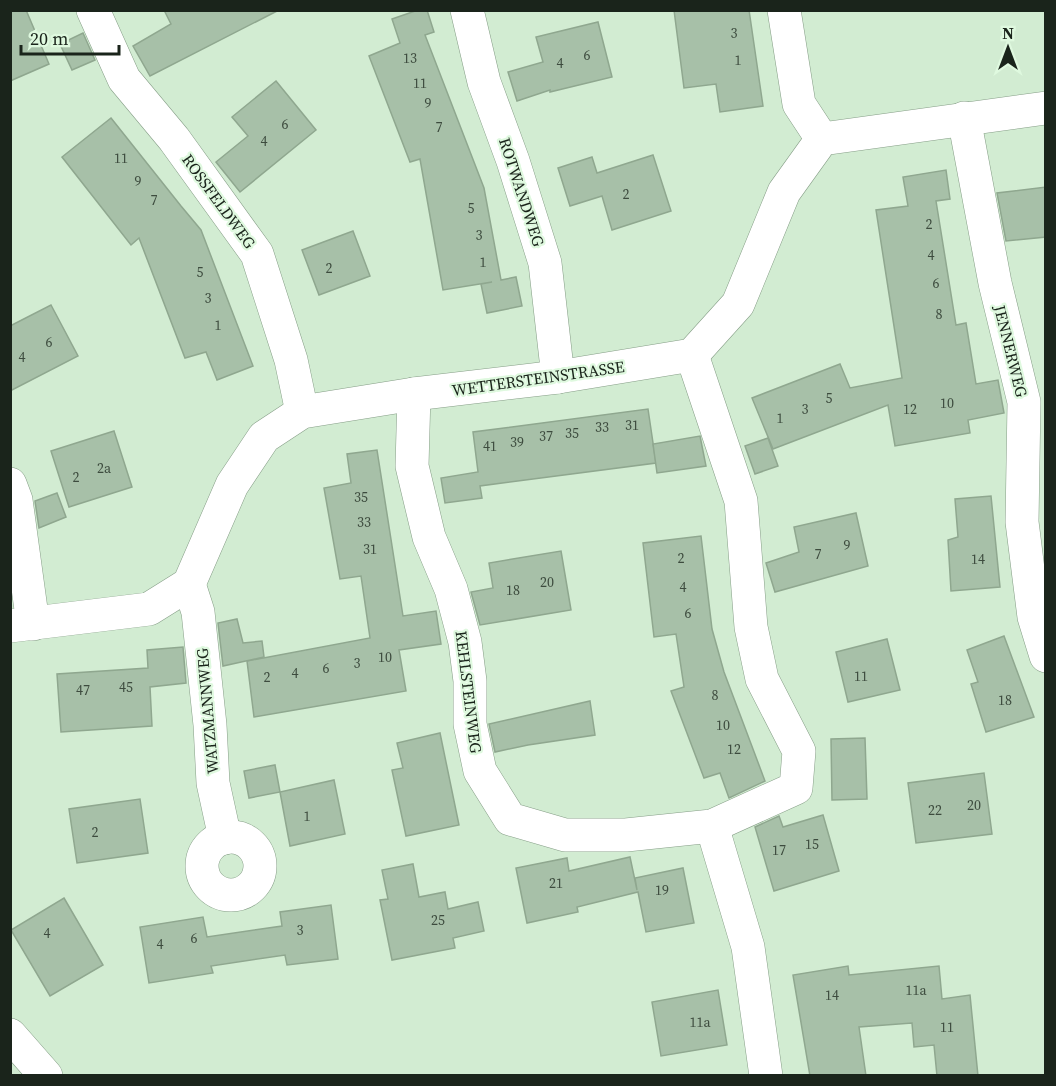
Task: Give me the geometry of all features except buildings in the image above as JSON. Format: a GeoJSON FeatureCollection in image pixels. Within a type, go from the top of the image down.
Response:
{"type":"FeatureCollection","features":[{"type":"Feature","properties":{"kind":"street","name":"ROSSFELDWEG"},"geometry":{"type":"LineString","coordinates":[[93,10],[124,80],[174,139],[257,254],[291,360],[302,412]]}},
{"type":"Feature","properties":{"kind":"street","name":"ROTWANDWEG"},"geometry":{"type":"LineString","coordinates":[[467,10],[484,82],[513,161],[545,263],[558,377]]}},
{"type":"Feature","properties":{"kind":"street"},"geometry":{"type":"LineString","coordinates":[[784,10],[799,104],[822,139]]}},
{"type":"Feature","properties":{"kind":"street"},"geometry":{"type":"LineString","coordinates":[[692,355],[738,304],[784,192],[822,139],[1046,108]]}},
{"type":"Feature","properties":{"kind":"street","name":"JENNERWEG"},"geometry":{"type":"LineString","coordinates":[[964,118],[995,283],[1024,402],[1022,522],[1034,616],[1046,656]]}},
{"type":"Feature","properties":{"kind":"street","name":"WETTERSTEINSTRASSE"},"geometry":{"type":"LineString","coordinates":[[189,584],[232,485],[264,437],[302,412],[414,394],[558,377],[692,355]]}},
{"type":"Feature","properties":{"kind":"street","name":"KEHLSTEINWEG"},"geometry":{"type":"LineString","coordinates":[[414,394],[412,466],[429,537],[451,589],[465,642],[470,681],[470,724],[480,771],[510,819],[565,835],[626,835],[712,826],[796,788],[799,751],[762,678],[751,627],[741,501],[692,355]]}},
{"type":"Feature","properties":{"kind":"street"},"geometry":{"type":"LineString","coordinates":[[10,484],[16,500],[22,625],[149,609],[189,584]]}},
{"type":"Feature","properties":{"kind":"street","name":"WATZMANNWEG"},"geometry":{"type":"LineString","coordinates":[[189,584],[198,612],[210,725],[213,783],[225,838]]}},
{"type":"Feature","properties":{"kind":"street"},"geometry":{"type":"LineString","coordinates":[[712,826],[748,947],[766,1076]]}},
{"type":"Feature","properties":{"kind":"street"},"geometry":{"type":"LineString","coordinates":[[10,1035],[46,1076]]}}]}
